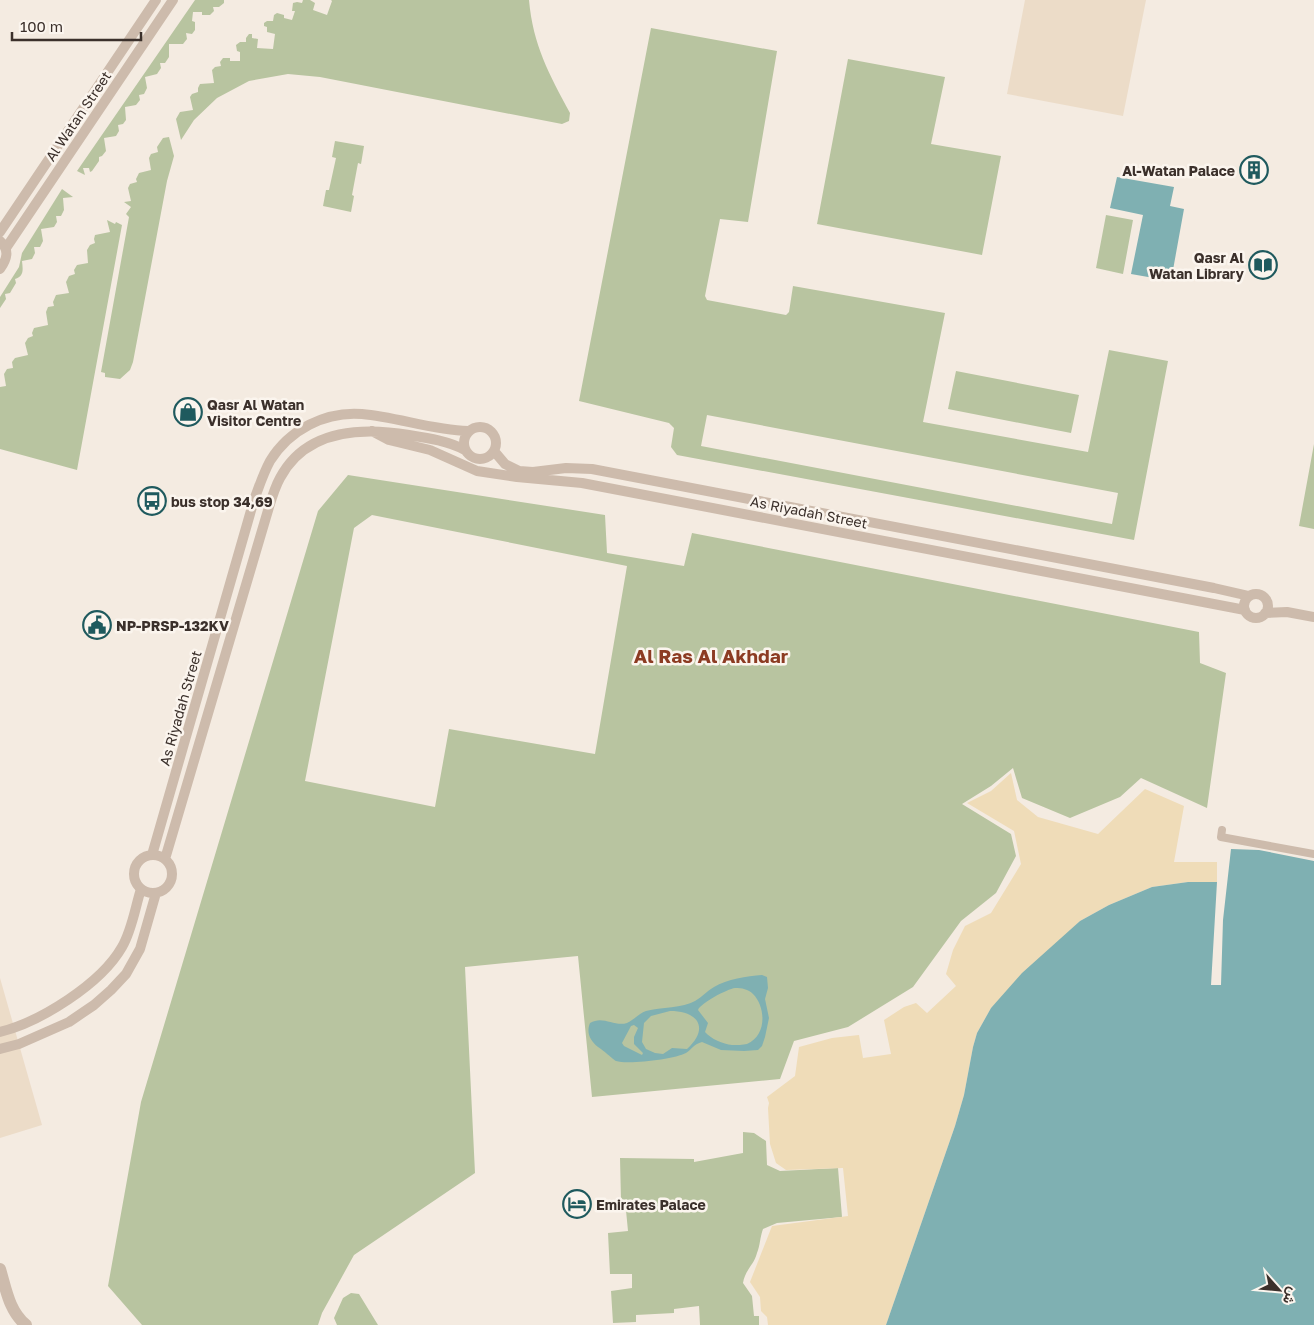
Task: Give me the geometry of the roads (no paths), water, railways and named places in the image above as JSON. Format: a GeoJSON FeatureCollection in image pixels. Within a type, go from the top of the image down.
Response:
{"type":"FeatureCollection","features":[{"type":"Feature","properties":{"kind":"street","name":"Al Watan Street"},"geometry":{"type":"LineString","coordinates":[[0,232],[156,0]]}},
{"type":"Feature","properties":{"kind":"street","name":"Al Watan Street"},"geometry":{"type":"LineString","coordinates":[[0,269],[6,258],[3,245],[173,0]]}},
{"type":"Feature","properties":{"kind":"street","name":"As Riyadah Street"},"geometry":{"type":"LineString","coordinates":[[152,855],[254,500],[266,469],[276,453],[289,439],[305,427],[323,419],[343,415],[363,414],[446,429],[468,431]]}},
{"type":"Feature","properties":{"kind":"street"},"geometry":{"type":"LineString","coordinates":[[476,427],[486,427],[496,438],[494,451],[487,458],[477,459],[465,450],[464,442],[468,431],[476,427]]}},
{"type":"Feature","properties":{"kind":"street","name":"As Riyadah Street"},"geometry":{"type":"LineString","coordinates":[[372,431],[389,440],[430,450],[477,471],[517,478],[582,483],[1245,610]]}},
{"type":"Feature","properties":{"kind":"street","name":"As Riyadah Street"},"geometry":{"type":"LineString","coordinates":[[165,859],[269,507],[280,477],[286,468],[301,452],[318,440],[338,434],[372,431],[397,433],[440,441],[465,450]]}},
{"type":"Feature","properties":{"kind":"street","name":"As Riyadah Street"},"geometry":{"type":"LineString","coordinates":[[494,451],[509,467],[523,472],[566,468],[592,469],[1248,596]]}},
{"type":"Feature","properties":{"kind":"street"},"geometry":{"type":"LineString","coordinates":[[1287,612],[1267,602],[1266,598],[1260,594],[1248,596],[1244,602],[1245,610],[1255,618],[1265,613],[1287,612],[1314,617]]}},
{"type":"Feature","properties":{"kind":"street"},"geometry":{"type":"LineString","coordinates":[[1265,613],[1267,602]]}},
{"type":"Feature","properties":{"kind":"street"},"geometry":{"type":"LineString","coordinates":[[1222,830],[1221,837],[1314,854]]}},
{"type":"Feature","properties":{"kind":"street"},"geometry":{"type":"LineString","coordinates":[[152,855],[165,859],[171,867],[170,881],[165,889],[156,893],[140,888],[134,878],[135,868],[140,860],[152,855]]}},
{"type":"Feature","properties":{"kind":"street"},"geometry":{"type":"LineString","coordinates":[[0,1032],[32,1020],[72,996],[104,970],[121,948],[130,929],[140,888]]}},
{"type":"Feature","properties":{"kind":"street"},"geometry":{"type":"LineString","coordinates":[[0,1049],[19,1044],[75,1018],[94,1005],[120,981],[131,966],[144,939],[156,893]]}},
{"type":"Feature","properties":{"kind":"street"},"geometry":{"type":"LineString","coordinates":[[72,996],[94,1005]]}},
{"type":"Feature","properties":{"kind":"street"},"geometry":{"type":"LineString","coordinates":[[0,1269],[10,1303],[18,1317],[26,1325]]}},
{"type":"Feature","properties":{"kind":"water"},"geometry":{"type":"Polygon","coordinates":[[[1117,177],[1174,187],[1170,206],[1184,209],[1171,281],[1131,274],[1143,215],[1110,208],[1117,177]]]}},
{"type":"Feature","properties":{"kind":"water"},"geometry":{"type":"Polygon","coordinates":[[[1231,849],[1259,850],[1314,861],[1314,1325],[886,1325],[955,1126],[964,1095],[977,1033],[991,1008],[1022,973],[1080,921],[1109,905],[1152,887],[1188,882],[1217,882],[1211,985],[1221,985],[1223,920],[1231,849]]]}},
{"type":"Feature","properties":{"kind":"water"},"geometry":{"type":"Polygon","coordinates":[[[762,975],[767,977],[768,988],[765,999],[769,1018],[762,1046],[758,1050],[721,1050],[702,1042],[686,1053],[672,1057],[641,1062],[622,1062],[616,1061],[598,1047],[590,1036],[588,1030],[590,1023],[595,1021],[599,1020],[618,1024],[627,1023],[646,1011],[690,1003],[725,982],[737,978],[762,975]],[[735,988],[715,997],[698,1010],[708,1023],[705,1032],[710,1037],[717,1041],[734,1045],[747,1044],[758,1035],[761,1028],[762,1013],[753,994],[745,989],[735,988]],[[670,1011],[651,1016],[644,1023],[642,1042],[646,1049],[655,1053],[663,1054],[672,1048],[687,1049],[698,1034],[698,1022],[688,1014],[670,1011]],[[634,1025],[631,1026],[622,1043],[624,1046],[642,1055],[643,1053],[634,1044],[634,1037],[638,1028],[634,1025]]]}},
{"type":"Feature","properties":{"kind":"place","name":"Al-Watan Palace"},"geometry":{"type":"Point","coordinates":[1254,170]}},
{"type":"Feature","properties":{"kind":"place","name":"Qasr Al Watan Library"},"geometry":{"type":"Point","coordinates":[1263,265]}},
{"type":"Feature","properties":{"kind":"place","name":"Qasr Al Watan Visitor Centre"},"geometry":{"type":"Point","coordinates":[188,412]}},
{"type":"Feature","properties":{"kind":"place","name":"bus stop 34,69"},"geometry":{"type":"Point","coordinates":[152,501]}},
{"type":"Feature","properties":{"kind":"place","name":"NP-PRSP-132KV"},"geometry":{"type":"Point","coordinates":[97,625]}},
{"type":"Feature","properties":{"kind":"place","name":"Emirates Palace"},"geometry":{"type":"Point","coordinates":[577,1204]}},
{"type":"Feature","properties":{"kind":"district","name":"Al Ras Al Akhdar"},"geometry":{"type":"Point","coordinates":[711,655]}}]}
